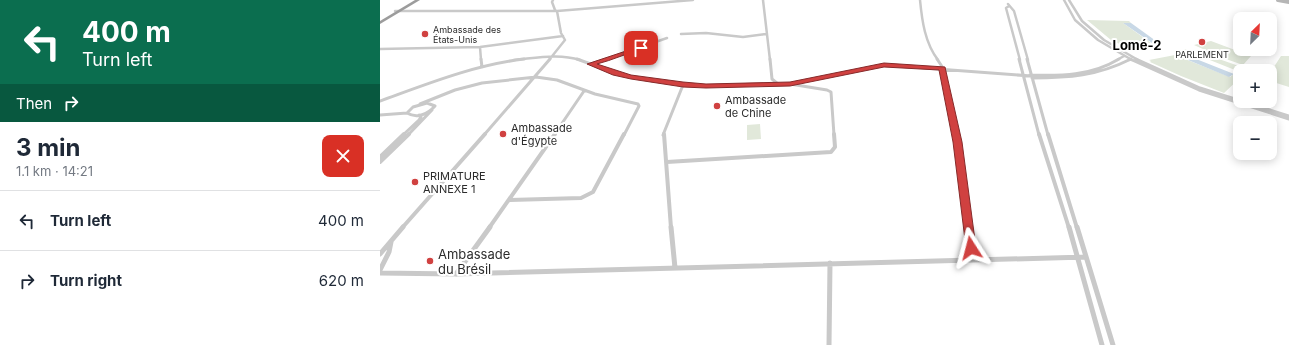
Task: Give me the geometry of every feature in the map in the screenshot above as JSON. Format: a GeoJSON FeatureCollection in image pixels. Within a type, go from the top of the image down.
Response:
{"type":"FeatureCollection","features":[{"type":"Feature","properties":{"kind":"highway"},"geometry":{"type":"LineString","coordinates":[[380,23],[413,0]]}},
{"type":"Feature","properties":{"kind":"highway"},"geometry":{"type":"LineString","coordinates":[[380,20],[418,0]]}},
{"type":"Feature","properties":{"kind":"main road"},"geometry":{"type":"LineString","coordinates":[[1278,0],[1289,1]]}},
{"type":"Feature","properties":{"kind":"street"},"geometry":{"type":"LineString","coordinates":[[380,254],[536,77],[562,45],[564,40],[558,11],[555,10],[552,2],[553,0]]}},
{"type":"Feature","properties":{"kind":"street"},"geometry":{"type":"LineString","coordinates":[[397,11],[558,11],[693,0]]}},
{"type":"Feature","properties":{"kind":"street"},"geometry":{"type":"LineString","coordinates":[[763,0],[772,79],[779,84]]}},
{"type":"Feature","properties":{"kind":"street"},"geometry":{"type":"LineString","coordinates":[[920,0],[922,20],[927,38],[934,55],[942,68],[958,142],[967,223],[973,260]]}},
{"type":"Feature","properties":{"kind":"street"},"geometry":{"type":"LineString","coordinates":[[1064,0],[1067,8],[1083,27],[1106,45],[1124,56],[1164,76],[1202,92],[1289,120]]}},
{"type":"Feature","properties":{"kind":"street"},"geometry":{"type":"LineString","coordinates":[[1069,0],[1074,10],[1100,37],[1135,58],[1206,90],[1289,116]]}},
{"type":"Feature","properties":{"kind":"street"},"geometry":{"type":"LineString","coordinates":[[1283,0],[1289,1]]}},
{"type":"Feature","properties":{"kind":"street"},"geometry":{"type":"LineString","coordinates":[[1102,345],[1077,256],[1022,75],[1006,8],[1009,5],[1014,11],[1052,147],[1113,345]]}},
{"type":"Feature","properties":{"kind":"street"},"geometry":{"type":"LineString","coordinates":[[681,34],[706,33],[743,37],[766,34]]}},
{"type":"Feature","properties":{"kind":"street"},"geometry":{"type":"LineString","coordinates":[[380,49],[480,47],[563,36]]}},
{"type":"Feature","properties":{"kind":"street"},"geometry":{"type":"LineString","coordinates":[[590,64],[652,45],[667,38]]}},
{"type":"Feature","properties":{"kind":"street"},"geometry":{"type":"LineString","coordinates":[[480,47],[482,66]]}},
{"type":"Feature","properties":{"kind":"street"},"geometry":{"type":"LineString","coordinates":[[380,102],[427,83],[482,66],[507,61],[554,56],[571,57],[615,74],[683,85],[732,86],[790,84],[830,91],[835,147],[833,150],[828,152],[667,162]]}},
{"type":"Feature","properties":{"kind":"street"},"geometry":{"type":"LineString","coordinates":[[1031,76],[1065,75],[1092,72],[1103,68],[1124,56]]}},
{"type":"Feature","properties":{"kind":"street"},"geometry":{"type":"LineString","coordinates":[[790,84],[884,65],[942,68],[1031,76],[1083,77],[1110,70],[1131,59]]}},
{"type":"Feature","properties":{"kind":"street"},"geometry":{"type":"LineString","coordinates":[[407,113],[410,108],[455,90],[482,83],[536,77],[557,80],[584,91],[638,104],[592,192],[581,198],[510,200]]}},
{"type":"Feature","properties":{"kind":"street"},"geometry":{"type":"LineString","coordinates":[[675,268],[669,211],[667,162],[663,136],[683,85]]}},
{"type":"Feature","properties":{"kind":"street"},"geometry":{"type":"LineString","coordinates":[[456,274],[510,200],[584,91]]}},
{"type":"Feature","properties":{"kind":"street"},"geometry":{"type":"LineString","coordinates":[[380,162],[425,119],[434,106],[433,104],[420,104]]}},
{"type":"Feature","properties":{"kind":"street"},"geometry":{"type":"LineString","coordinates":[[380,115],[407,113],[412,116],[432,110]]}},
{"type":"Feature","properties":{"kind":"street"},"geometry":{"type":"LineString","coordinates":[[380,157],[419,120],[421,117],[419,115]]}},
{"type":"Feature","properties":{"kind":"street"},"geometry":{"type":"LineString","coordinates":[[1043,146],[1052,147]]}},
{"type":"Feature","properties":{"kind":"street"},"geometry":{"type":"LineString","coordinates":[[391,241],[389,252],[380,271],[456,274],[1077,256],[1086,257]]}},
{"type":"Feature","properties":{"kind":"street"},"geometry":{"type":"LineString","coordinates":[[829,345],[830,263]]}},
{"type":"Feature","properties":{"kind":"shaded area"},"geometry":{"type":"Polygon","coordinates":[[[1087,20],[1129,21],[1131,23],[1123,23],[1151,43],[1126,47],[1111,40],[1087,20]]]}},
{"type":"Feature","properties":{"kind":"shaded area"},"geometry":{"type":"Polygon","coordinates":[[[1211,41],[1233,49],[1233,56],[1251,56],[1244,64],[1240,64],[1203,51],[1205,50],[1194,45],[1211,41]]]}},
{"type":"Feature","properties":{"kind":"shaded area"},"geometry":{"type":"Polygon","coordinates":[[[1182,49],[1199,52],[1233,64],[1233,69],[1182,49]]]}},
{"type":"Feature","properties":{"kind":"shaded area"},"geometry":{"type":"Polygon","coordinates":[[[1175,55],[1230,77],[1233,75],[1233,85],[1224,93],[1181,76],[1150,62],[1151,61],[1149,60],[1175,55]]]}},
{"type":"Feature","properties":{"kind":"shaded area"},"geometry":{"type":"Polygon","coordinates":[[[1281,56],[1289,56],[1289,87],[1277,83],[1276,64],[1281,56]]]}},
{"type":"Feature","properties":{"kind":"shaded area"},"geometry":{"type":"Polygon","coordinates":[[[760,124],[761,139],[747,140],[747,125],[760,124]]]}},
{"type":"Feature","properties":{"kind":"water"},"geometry":{"type":"Polygon","coordinates":[[[1123,23],[1131,23],[1156,41],[1152,43],[1123,23]]]}},
{"type":"Feature","properties":{"kind":"water"},"geometry":{"type":"Polygon","coordinates":[[[1176,55],[1186,55],[1233,75],[1229,77],[1176,55]]]}},
{"type":"Feature","properties":{"kind":"place","name":"Ambassade des États-Unis"},"geometry":{"type":"Point","coordinates":[425,34]}},
{"type":"Feature","properties":{"kind":"place","name":"PARLEMENT"},"geometry":{"type":"Point","coordinates":[1202,42]}},
{"type":"Feature","properties":{"kind":"place","name":"Ambassade de Chine"},"geometry":{"type":"Point","coordinates":[717,106]}},
{"type":"Feature","properties":{"kind":"place","name":"Ambassade d'Égypte"},"geometry":{"type":"Point","coordinates":[503,134]}},
{"type":"Feature","properties":{"kind":"place","name":"PRIMATURE ANNEXE 1"},"geometry":{"type":"Point","coordinates":[415,182]}},
{"type":"Feature","properties":{"kind":"place","name":"Ambassade du Brésil"},"geometry":{"type":"Point","coordinates":[430,261]}},
{"type":"Feature","properties":{"kind":"district","name":"Lomé-2"},"geometry":{"type":"Point","coordinates":[1137,45]}},
{"type":"Feature","properties":{"kind":"route"},"geometry":{"type":"LineString","coordinates":[[641,48],[590,64],[615,74],[652,81],[706,86],[790,84],[884,65],[942,68],[958,142],[971,248]]}}]}
